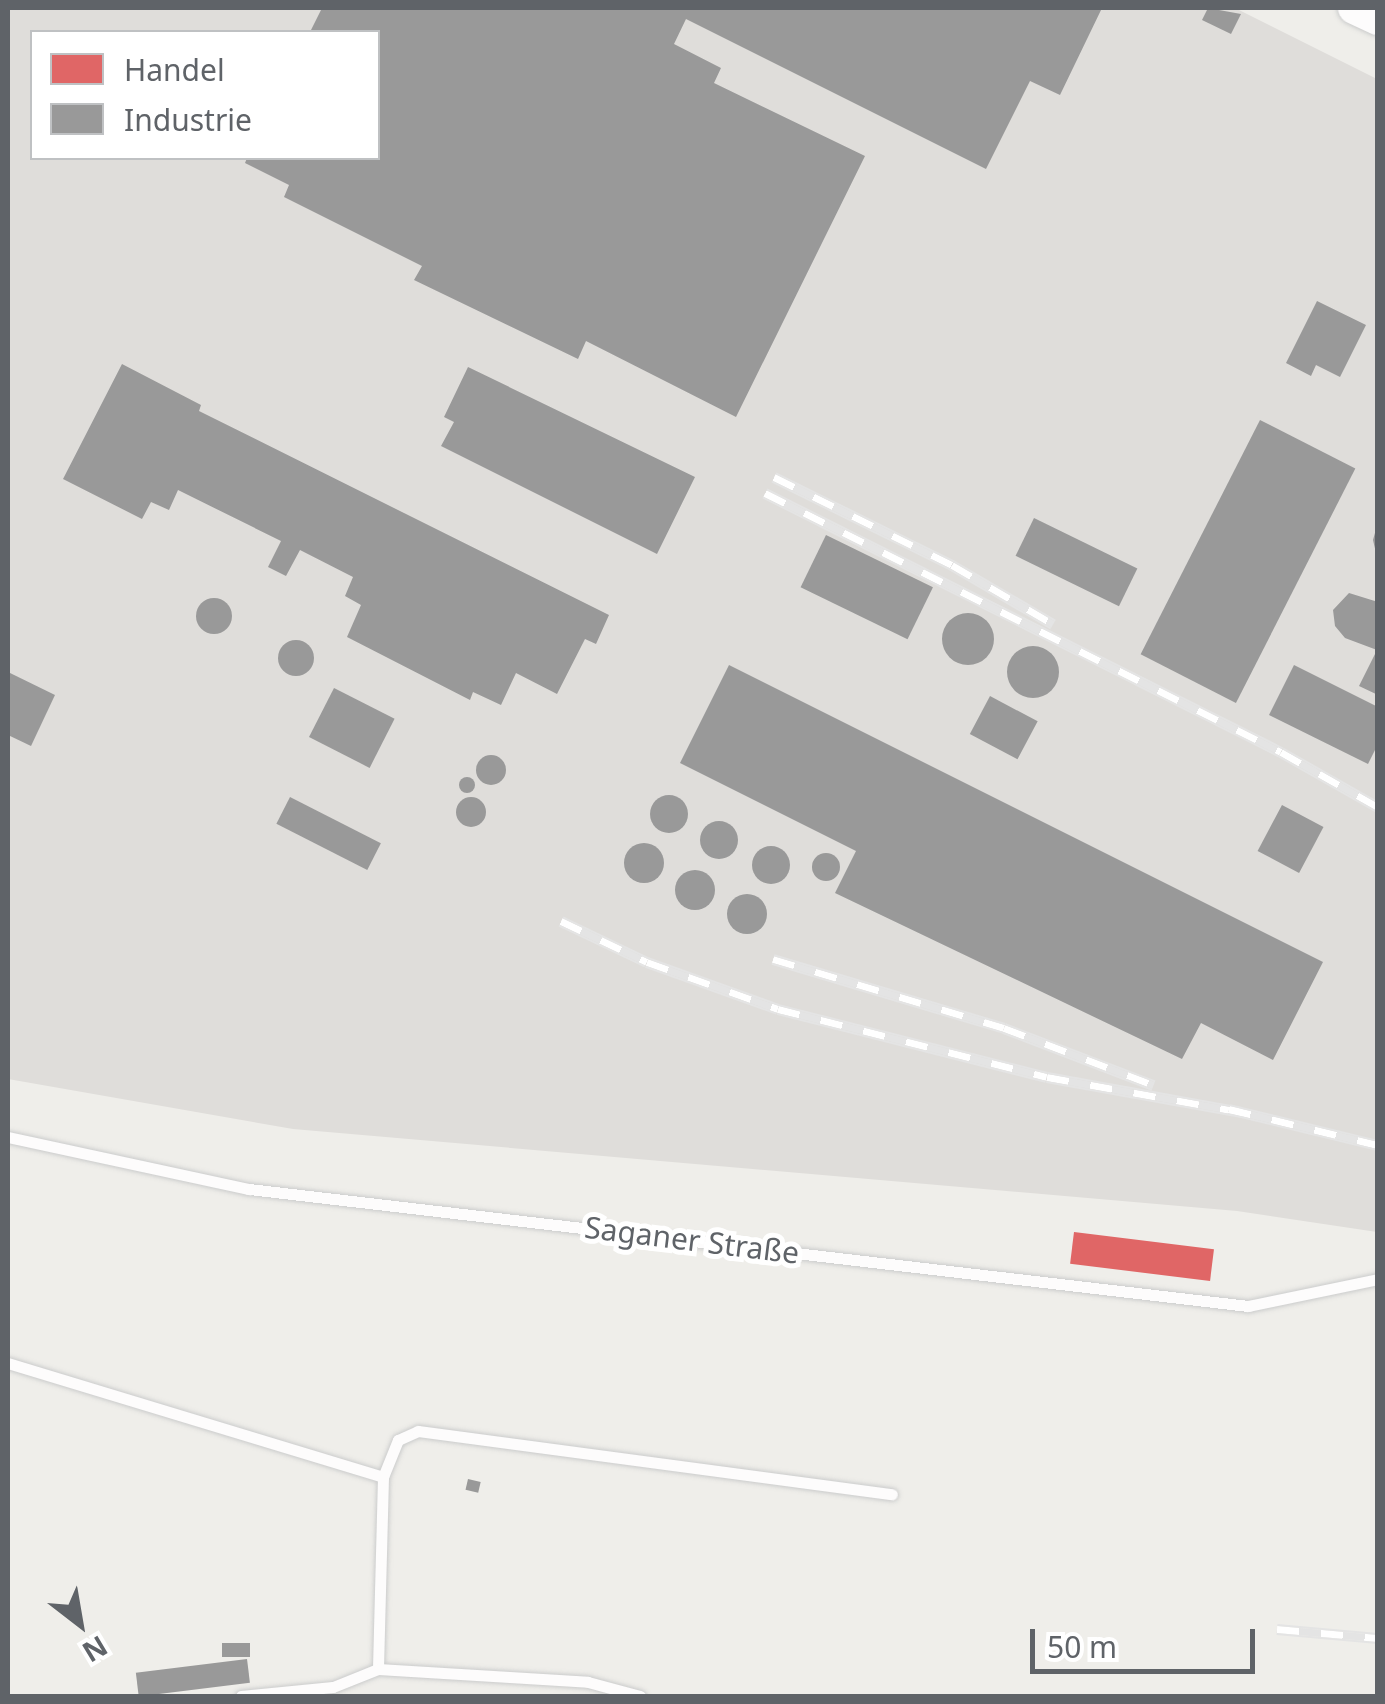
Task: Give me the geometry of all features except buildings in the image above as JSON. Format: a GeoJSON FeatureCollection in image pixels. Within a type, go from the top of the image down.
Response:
{"type":"FeatureCollection","features":[{"type":"Feature","properties":{"kind":"main road"},"geometry":{"type":"LineString","coordinates":[[1354,8],[1378,19]]}},
{"type":"Feature","properties":{"kind":"lane","name":"Saganer Straße"},"geometry":{"type":"LineString","coordinates":[[8,1137],[249,1189],[1248,1306],[1378,1279]]}},
{"type":"Feature","properties":{"kind":"lane"},"geometry":{"type":"LineString","coordinates":[[8,1363],[384,1477]]}},
{"type":"Feature","properties":{"kind":"lane"},"geometry":{"type":"LineString","coordinates":[[378,1669],[384,1477],[398,1440],[418,1431],[892,1494]]}},
{"type":"Feature","properties":{"kind":"lane"},"geometry":{"type":"LineString","coordinates":[[242,1696],[334,1687],[378,1669],[588,1682],[640,1696]]}},
{"type":"Feature","properties":{"kind":"shaded area"},"geometry":{"type":"Polygon","coordinates":[[[8,8],[1235,8],[1377,79],[1377,1232],[1237,1211],[293,1129],[8,1079],[8,8]]]}},
{"type":"Feature","properties":{"kind":"railway"},"geometry":{"type":"LineString","coordinates":[[774,477],[952,565],[1053,624]]}},
{"type":"Feature","properties":{"kind":"railway"},"geometry":{"type":"LineString","coordinates":[[765,493],[1281,752],[1378,807]]}},
{"type":"Feature","properties":{"kind":"railway"},"geometry":{"type":"LineString","coordinates":[[561,921],[647,962],[778,1009],[1047,1077],[1241,1112]]}},
{"type":"Feature","properties":{"kind":"railway"},"geometry":{"type":"LineString","coordinates":[[773,959],[1004,1028],[1153,1085]]}},
{"type":"Feature","properties":{"kind":"railway"},"geometry":{"type":"LineString","coordinates":[[1229,1109],[1378,1145]]}},
{"type":"Feature","properties":{"kind":"railway"},"geometry":{"type":"LineString","coordinates":[[1277,1629],[1378,1638]]}}]}
